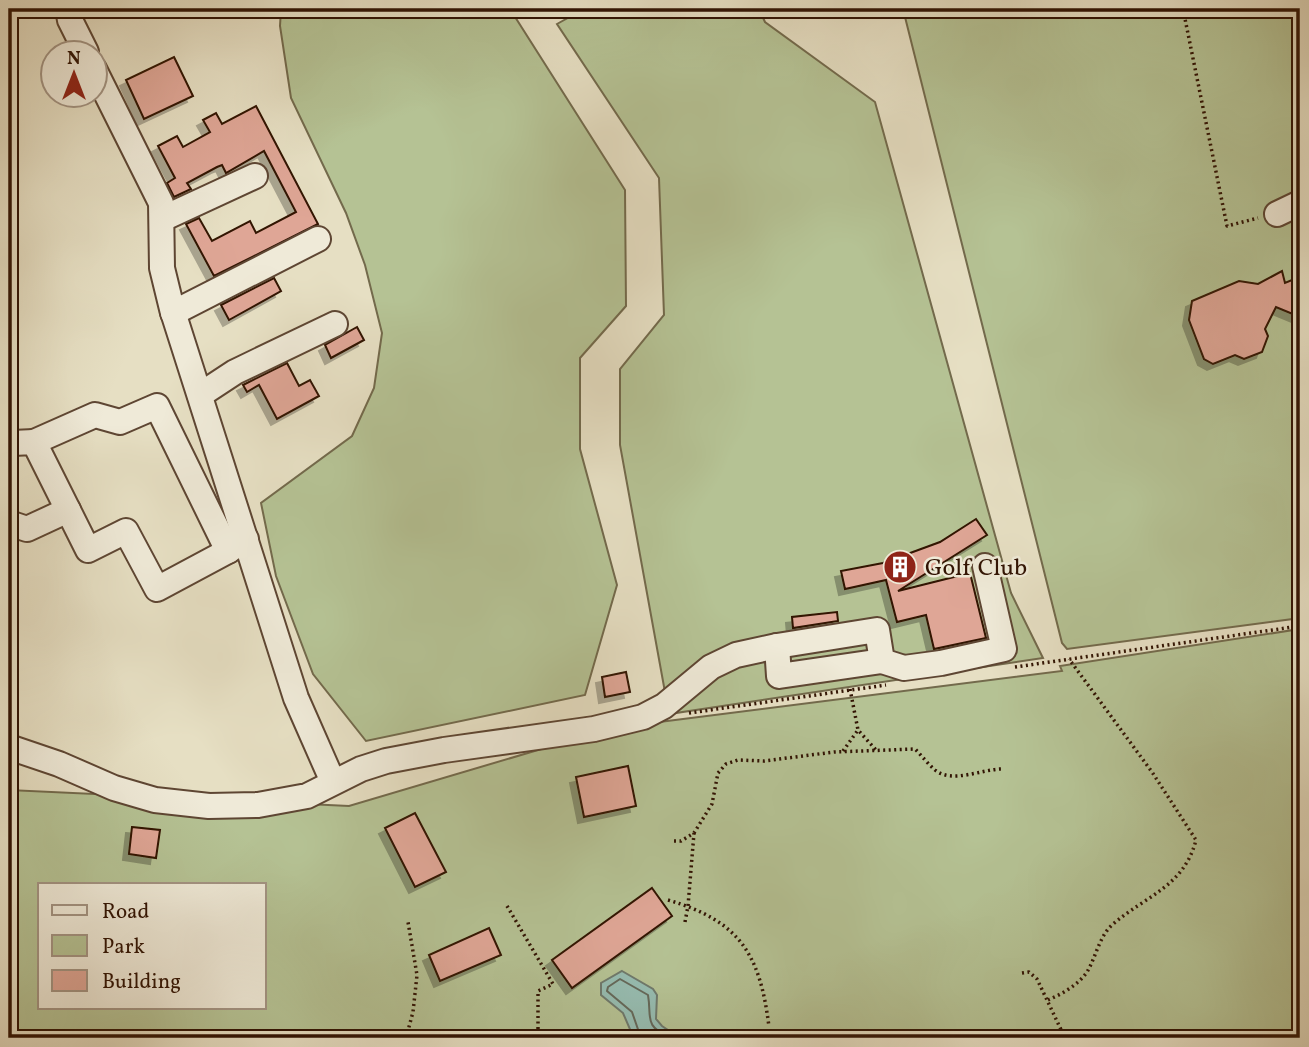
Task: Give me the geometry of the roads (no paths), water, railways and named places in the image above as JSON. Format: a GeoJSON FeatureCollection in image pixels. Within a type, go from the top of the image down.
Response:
{"type":"FeatureCollection","features":[{"type":"Feature","properties":{"kind":"lane"},"geometry":{"type":"LineString","coordinates":[[68,9],[79,38]]}},
{"type":"Feature","properties":{"kind":"lane"},"geometry":{"type":"LineString","coordinates":[[108,97],[161,202],[162,268],[173,313],[200,395],[237,545],[296,698],[333,782]]}},
{"type":"Feature","properties":{"kind":"lane"},"geometry":{"type":"LineString","coordinates":[[162,219],[256,176]]}},
{"type":"Feature","properties":{"kind":"lane"},"geometry":{"type":"LineString","coordinates":[[1277,214],[1300,203]]}},
{"type":"Feature","properties":{"kind":"lane"},"geometry":{"type":"LineString","coordinates":[[173,313],[318,239]]}},
{"type":"Feature","properties":{"kind":"lane"},"geometry":{"type":"LineString","coordinates":[[200,395],[235,372],[335,324]]}},
{"type":"Feature","properties":{"kind":"lane"},"geometry":{"type":"LineString","coordinates":[[9,446],[13,443],[34,442],[95,415],[120,422],[156,406],[237,545]]}},
{"type":"Feature","properties":{"kind":"lane"},"geometry":{"type":"LineString","coordinates":[[34,442],[88,550],[127,531],[156,589],[237,545]]}},
{"type":"Feature","properties":{"kind":"lane"},"geometry":{"type":"LineString","coordinates":[[9,523],[27,529],[68,510]]}},
{"type":"Feature","properties":{"kind":"lane"},"geometry":{"type":"LineString","coordinates":[[777,646],[779,676],[882,661],[904,668],[1004,649],[985,566]]}},
{"type":"Feature","properties":{"kind":"lane"},"geometry":{"type":"LineString","coordinates":[[9,747],[59,764],[114,788],[155,800],[209,806],[258,805],[307,796],[333,782],[386,761],[594,729],[643,717],[664,706],[711,667],[736,655],[877,630],[882,661]]}},
{"type":"Feature","properties":{"kind":"water"},"geometry":{"type":"Polygon","coordinates":[[[622,971],[653,989],[657,995],[656,1019],[662,1026],[671,1032],[692,1038],[637,1038],[632,1034],[623,1013],[601,995],[601,983],[622,971]]]}},
{"type":"Feature","properties":{"kind":"place","name":"Golf Club"},"geometry":{"type":"Point","coordinates":[900,567]}}]}
